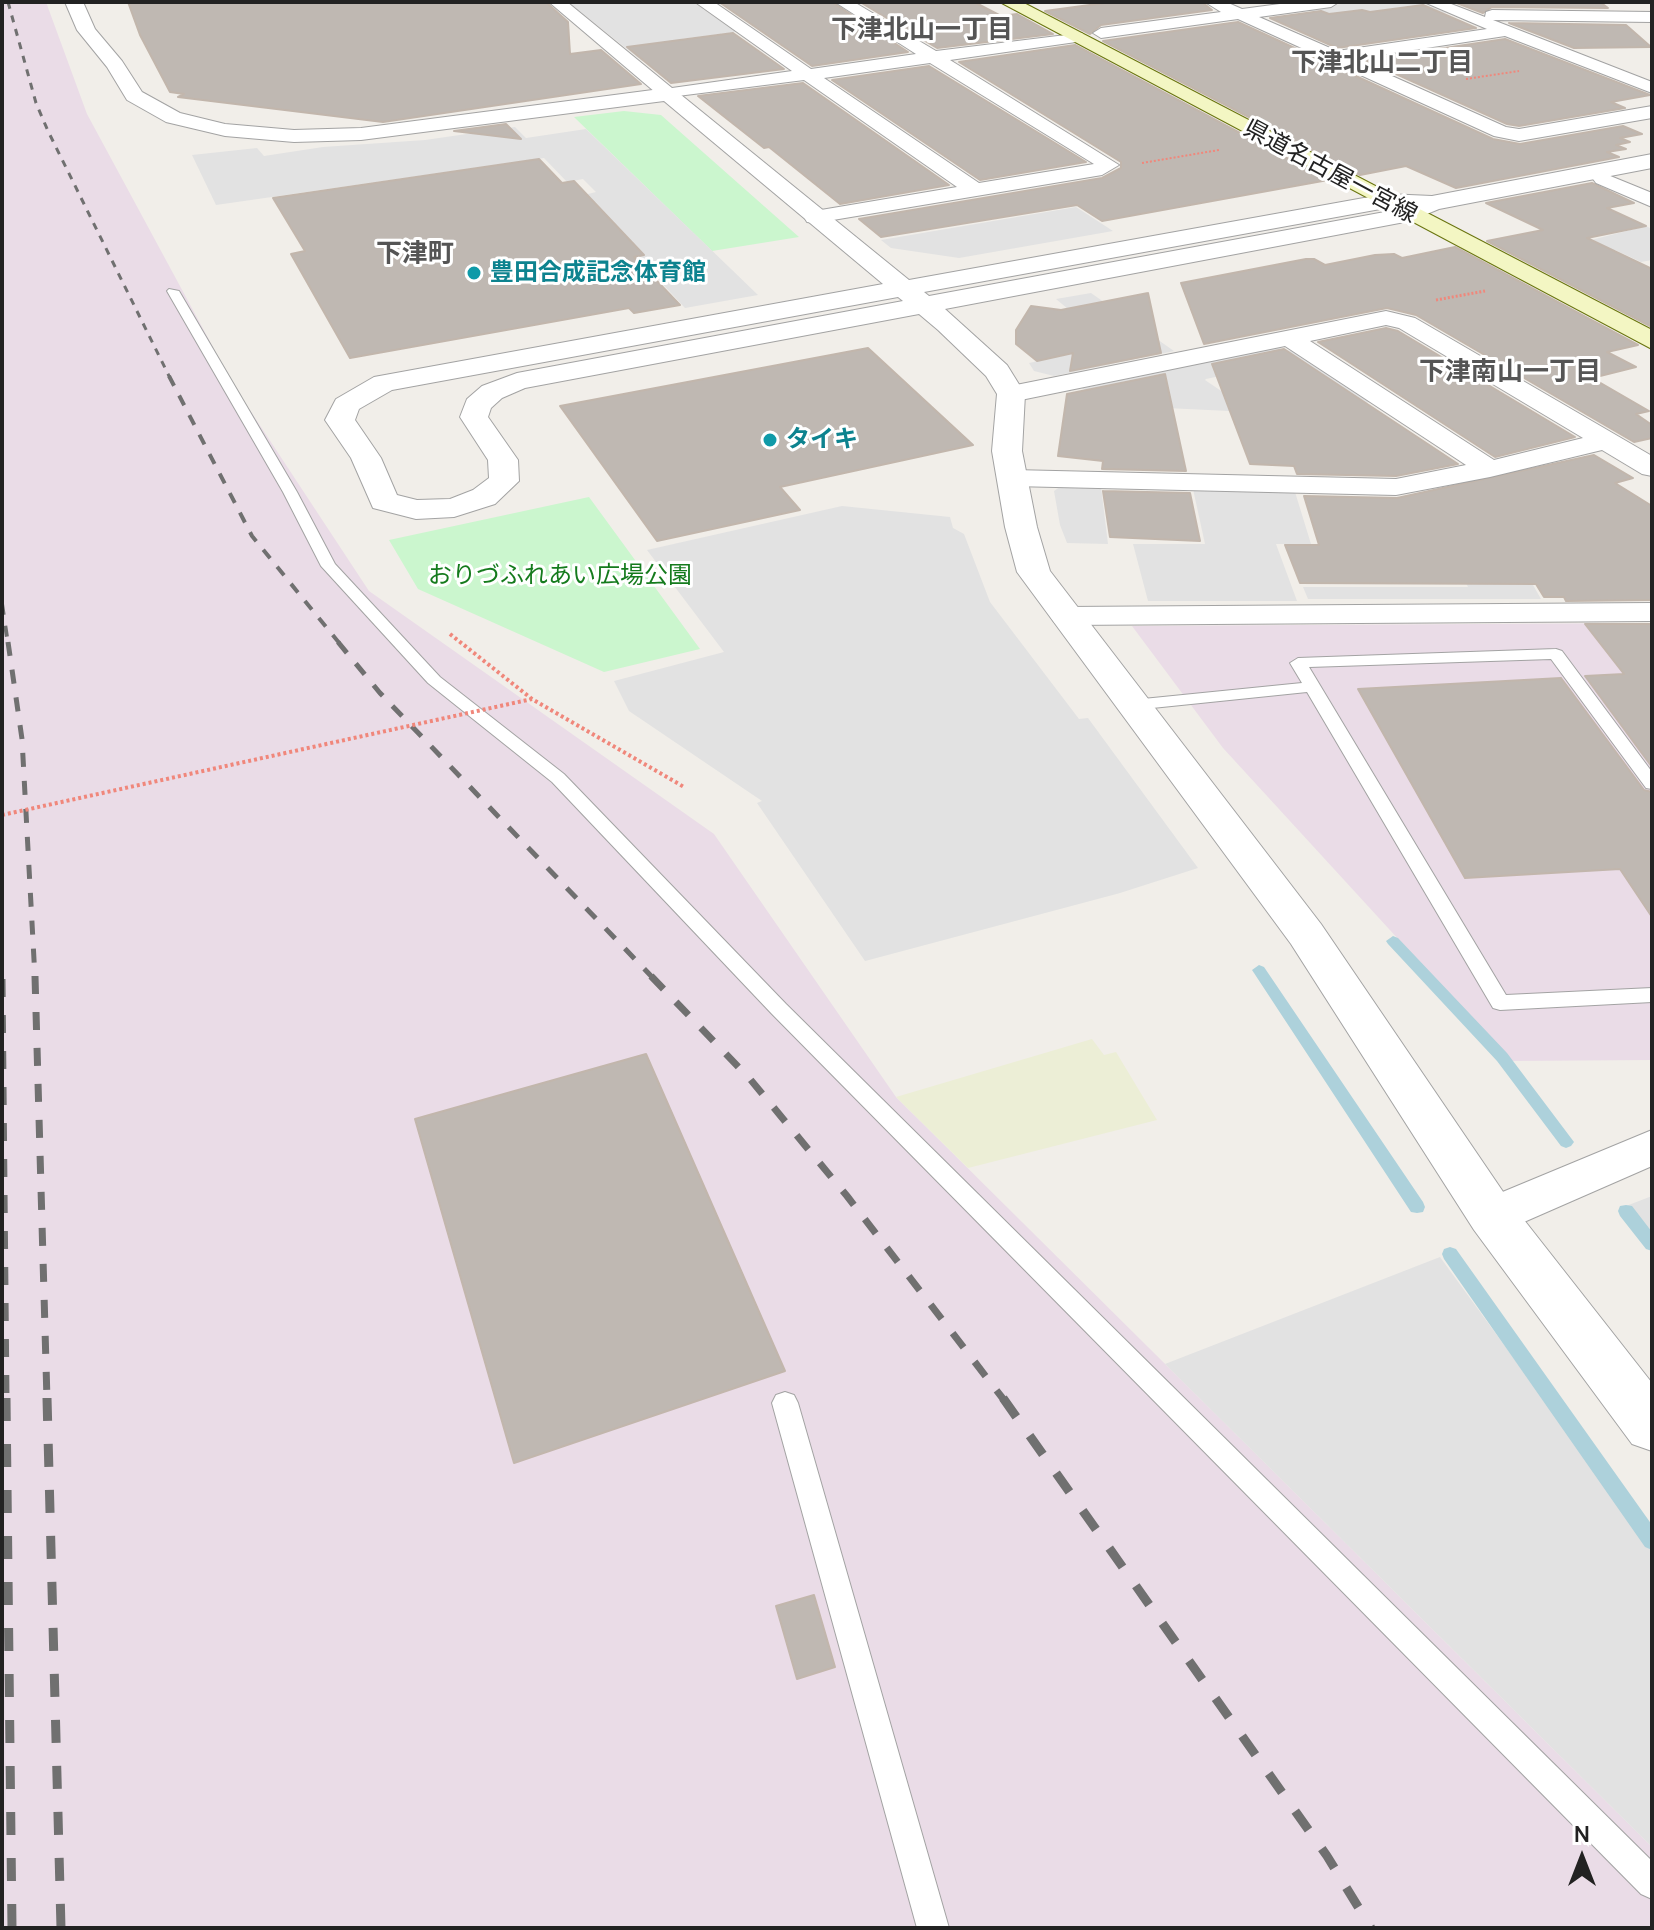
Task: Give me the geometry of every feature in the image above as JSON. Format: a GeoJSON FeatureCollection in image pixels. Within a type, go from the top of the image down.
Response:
{"type":"FeatureCollection","features":[{"type":"Feature","properties":{"kind":"main road","name":"県道名古屋一宮線"},"geometry":{"type":"LineString","coordinates":[[1009,2],[1386,201]]}},
{"type":"Feature","properties":{"kind":"main road","name":"県道名古屋一宮線"},"geometry":{"type":"LineString","coordinates":[[1040,2],[1421,208],[1652,341]]}},
{"type":"Feature","properties":{"kind":"main road","name":"県道名古屋一宮線"},"geometry":{"type":"LineString","coordinates":[[1421,208],[1529,251]]}},
{"type":"Feature","properties":{"kind":"street"},"geometry":{"type":"LineString","coordinates":[[74,2],[86,30],[115,65],[134,96],[173,118],[225,130],[294,136],[361,134],[1076,37]]}},
{"type":"Feature","properties":{"kind":"street"},"geometry":{"type":"LineString","coordinates":[[557,2],[947,324],[997,371],[1011,394],[1007,451],[1021,527],[1034,572],[1306,934],[1492,1216],[1652,1426]]}},
{"type":"Feature","properties":{"kind":"street"},"geometry":{"type":"LineString","coordinates":[[703,2],[975,190]]}},
{"type":"Feature","properties":{"kind":"street"},"geometry":{"type":"LineString","coordinates":[[815,217],[1102,169],[1109,165],[843,2]]}},
{"type":"Feature","properties":{"kind":"street"},"geometry":{"type":"LineString","coordinates":[[1213,2],[1501,132],[1519,135],[1652,112]]}},
{"type":"Feature","properties":{"kind":"street"},"geometry":{"type":"LineString","coordinates":[[1101,33],[1331,2]]}},
{"type":"Feature","properties":{"kind":"street"},"geometry":{"type":"LineString","coordinates":[[1432,2],[1652,88]]}},
{"type":"Feature","properties":{"kind":"street"},"geometry":{"type":"LineString","coordinates":[[1464,15],[1652,17]]}},
{"type":"Feature","properties":{"kind":"street"},"geometry":{"type":"LineString","coordinates":[[1334,57],[1506,31]]}},
{"type":"Feature","properties":{"kind":"street"},"geometry":{"type":"LineString","coordinates":[[1421,208],[1386,201],[912,297],[517,381],[492,392],[477,405],[474,417],[503,460],[504,481],[484,497],[454,508],[416,510],[384,501],[366,458],[340,420],[346,405],[384,383],[912,297],[1421,208],[1652,161]]}},
{"type":"Feature","properties":{"kind":"street"},"geometry":{"type":"LineString","coordinates":[[1603,179],[1652,201]]}},
{"type":"Feature","properties":{"kind":"street"},"geometry":{"type":"LineString","coordinates":[[1011,394],[1386,318],[1407,323],[1652,468]]}},
{"type":"Feature","properties":{"kind":"street"},"geometry":{"type":"LineString","coordinates":[[1289,338],[1490,469]]}},
{"type":"Feature","properties":{"kind":"street"},"geometry":{"type":"LineString","coordinates":[[1013,478],[1396,487],[1490,469],[1606,441]]}},
{"type":"Feature","properties":{"kind":"street"},"geometry":{"type":"LineString","coordinates":[[1066,616],[1652,612]]}},
{"type":"Feature","properties":{"kind":"street"},"geometry":{"type":"LineString","coordinates":[[1492,1216],[1652,1147]]}},
{"type":"Feature","properties":{"kind":"lane"},"geometry":{"type":"LineString","coordinates":[[173,291],[290,492],[329,566],[423,669],[558,778],[779,1009],[1652,1883]]}},
{"type":"Feature","properties":{"kind":"lane"},"geometry":{"type":"LineString","coordinates":[[1652,784],[1556,654],[1298,663],[1500,1003],[1652,995]]}},
{"type":"Feature","properties":{"kind":"lane"},"geometry":{"type":"LineString","coordinates":[[1133,705],[1312,687]]}},
{"type":"Feature","properties":{"kind":"lane"},"geometry":{"type":"LineString","coordinates":[[785,1403],[933,1928]]}},
{"type":"Feature","properties":{"kind":"path"},"geometry":{"type":"LineString","coordinates":[[1405,89],[1583,61]]}},
{"type":"Feature","properties":{"kind":"path"},"geometry":{"type":"LineString","coordinates":[[1102,169],[1224,150]]}},
{"type":"Feature","properties":{"kind":"path"},"geometry":{"type":"LineString","coordinates":[[1386,318],[1411,305],[1497,288]]}},
{"type":"Feature","properties":{"kind":"path"},"geometry":{"type":"LineString","coordinates":[[450,634],[532,699],[684,787]]}},
{"type":"Feature","properties":{"kind":"path"},"geometry":{"type":"LineString","coordinates":[[2,815],[532,699]]}},
{"type":"Feature","properties":{"kind":"shaded area"},"geometry":{"type":"Polygon","coordinates":[[[2,2],[46,2],[87,114],[234,386],[369,591],[714,834],[896,1097],[1652,1847],[1652,1928],[2,1928],[2,2]]]}},
{"type":"Feature","properties":{"kind":"shaded area"},"geometry":{"type":"Polygon","coordinates":[[[568,2],[693,2],[736,32],[681,39],[700,54],[642,61],[568,2]]]}},
{"type":"Feature","properties":{"kind":"shaded area"},"geometry":{"type":"Polygon","coordinates":[[[1355,2],[1419,2],[1447,13],[1432,15],[1409,6],[1369,12],[1354,10],[1328,18],[1306,9],[1355,2]]]}},
{"type":"Feature","properties":{"kind":"shaded area"},"geometry":{"type":"Polygon","coordinates":[[[515,127],[526,138],[586,129],[758,295],[685,308],[580,196],[596,192],[583,179],[567,182],[544,158],[216,205],[192,155],[257,148],[264,156],[323,147],[425,140],[515,127]]]}},
{"type":"Feature","properties":{"kind":"shaded area"},"geometry":{"type":"Polygon","coordinates":[[[1076,207],[1113,231],[959,258],[891,248],[881,240],[1076,207]]]}},
{"type":"Feature","properties":{"kind":"shaded area"},"geometry":{"type":"Polygon","coordinates":[[[1646,226],[1652,229],[1652,260],[1641,262],[1615,250],[1583,257],[1564,247],[1646,226]]]}},
{"type":"Feature","properties":{"kind":"shaded area"},"geometry":{"type":"Polygon","coordinates":[[[1091,293],[1174,351],[1054,376],[1034,371],[1029,363],[1061,356],[1068,309],[1056,299],[1091,293]]]}},
{"type":"Feature","properties":{"kind":"shaded area"},"geometry":{"type":"Polygon","coordinates":[[[1274,347],[1292,351],[1370,402],[1269,425],[1250,412],[1103,405],[1082,388],[1274,347]],[[1277,364],[1205,380],[1233,399],[1277,364]]]}},
{"type":"Feature","properties":{"kind":"shaded area"},"geometry":{"type":"Polygon","coordinates":[[[1061,486],[1101,487],[1108,544],[1067,543],[1060,525],[1054,491],[1061,486]]]}},
{"type":"Feature","properties":{"kind":"shaded area"},"geometry":{"type":"Polygon","coordinates":[[[1193,489],[1295,492],[1311,544],[1276,544],[1297,601],[1148,601],[1133,544],[1205,544],[1193,489]]]}},
{"type":"Feature","properties":{"kind":"shaded area"},"geometry":{"type":"Polygon","coordinates":[[[842,506],[950,517],[953,528],[964,534],[990,602],[1079,719],[1088,718],[1198,868],[1120,893],[865,961],[757,803],[762,801],[629,711],[614,681],[724,652],[647,550],[842,506]]]}},
{"type":"Feature","properties":{"kind":"shaded area"},"geometry":{"type":"Polygon","coordinates":[[[1446,543],[1509,543],[1541,599],[1308,599],[1303,587],[1468,587],[1446,543]]]}},
{"type":"Feature","properties":{"kind":"shaded area"},"geometry":{"type":"Polygon","coordinates":[[[1652,623],[1652,1060],[1510,1061],[1223,748],[1132,626],[1652,623]]]}},
{"type":"Feature","properties":{"kind":"shaded area"},"geometry":{"type":"Polygon","coordinates":[[[1652,1196],[1652,1239],[1626,1206],[1652,1196]]]}},
{"type":"Feature","properties":{"kind":"shaded area"},"geometry":{"type":"Polygon","coordinates":[[[1440,1257],[1652,1548],[1652,1847],[1165,1364],[1440,1257]]]}},
{"type":"Feature","properties":{"kind":"green space"},"geometry":{"type":"Polygon","coordinates":[[[624,111],[661,115],[799,237],[712,251],[574,117],[624,111]]]}},
{"type":"Feature","properties":{"kind":"green space","name":"おりづふれあい広場公園"},"geometry":{"type":"Polygon","coordinates":[[[589,497],[700,649],[604,672],[418,589],[389,540],[589,497]]]}},
{"type":"Feature","properties":{"kind":"green space"},"geometry":{"type":"Polygon","coordinates":[[[1092,1039],[1104,1055],[1116,1052],[1157,1120],[968,1168],[896,1097],[1092,1039]]]}},
{"type":"Feature","properties":{"kind":"building"},"geometry":{"type":"Polygon","coordinates":[[[128,2],[546,2],[568,22],[570,54],[601,50],[641,84],[383,122],[178,97],[184,94],[170,92],[140,35],[128,2]]]}},
{"type":"Feature","properties":{"kind":"building"},"geometry":{"type":"Polygon","coordinates":[[[719,2],[832,2],[908,52],[812,66],[719,2]]]}},
{"type":"Feature","properties":{"kind":"building"},"geometry":{"type":"Polygon","coordinates":[[[860,2],[974,2],[1001,16],[1017,14],[1053,34],[937,48],[860,2]]]}},
{"type":"Feature","properties":{"kind":"building"},"geometry":{"type":"Polygon","coordinates":[[[1112,2],[1202,2],[1212,10],[1101,25],[1090,34],[1045,11],[1112,2]]]}},
{"type":"Feature","properties":{"kind":"building"},"geometry":{"type":"Polygon","coordinates":[[[1454,2],[1600,2],[1608,8],[1492,7],[1483,13],[1454,2]]]}},
{"type":"Feature","properties":{"kind":"building"},"geometry":{"type":"Polygon","coordinates":[[[1423,5],[1476,28],[1337,48],[1270,18],[1321,11],[1329,14],[1370,12],[1423,5]]]}},
{"type":"Feature","properties":{"kind":"building"},"geometry":{"type":"Polygon","coordinates":[[[1238,22],[1493,139],[1520,144],[1623,126],[1642,134],[1620,138],[1630,142],[1616,145],[1626,149],[1607,152],[1619,157],[1456,188],[1406,166],[1360,175],[1103,41],[1238,22]]]}},
{"type":"Feature","properties":{"kind":"building"},"geometry":{"type":"Polygon","coordinates":[[[1509,23],[1626,25],[1651,47],[1574,48],[1509,23]]]}},
{"type":"Feature","properties":{"kind":"building"},"geometry":{"type":"Polygon","coordinates":[[[733,33],[784,69],[671,83],[627,47],[733,33]]]}},
{"type":"Feature","properties":{"kind":"building"},"geometry":{"type":"Polygon","coordinates":[[[1505,39],[1650,95],[1611,102],[1625,108],[1519,126],[1507,124],[1365,60],[1505,39]]]}},
{"type":"Feature","properties":{"kind":"building"},"geometry":{"type":"Polygon","coordinates":[[[1075,45],[1328,180],[1102,221],[1077,205],[881,237],[859,219],[1102,178],[1121,168],[1121,162],[959,62],[1075,45]]]}},
{"type":"Feature","properties":{"kind":"building"},"geometry":{"type":"Polygon","coordinates":[[[929,66],[1086,162],[980,180],[832,80],[929,66]]]}},
{"type":"Feature","properties":{"kind":"building"},"geometry":{"type":"Polygon","coordinates":[[[803,83],[949,185],[840,204],[698,96],[803,83]]]}},
{"type":"Feature","properties":{"kind":"building"},"geometry":{"type":"Polygon","coordinates":[[[506,124],[521,139],[454,131],[506,124]]]}},
{"type":"Feature","properties":{"kind":"building","name":"豊田合成記念体育館"},"geometry":{"type":"Polygon","coordinates":[[[539,159],[562,183],[574,181],[644,255],[634,257],[680,305],[634,313],[629,308],[350,358],[291,254],[305,251],[273,198],[539,159]]]}},
{"type":"Feature","properties":{"kind":"building"},"geometry":{"type":"Polygon","coordinates":[[[1592,183],[1634,203],[1607,208],[1646,226],[1587,238],[1652,269],[1652,327],[1487,241],[1543,230],[1486,203],[1592,183]]]}},
{"type":"Feature","properties":{"kind":"building"},"geometry":{"type":"Polygon","coordinates":[[[1455,247],[1638,345],[1607,352],[1636,367],[1592,378],[1649,411],[1636,414],[1652,425],[1652,438],[1634,442],[1416,315],[1387,308],[1204,344],[1181,283],[1306,259],[1314,259],[1325,265],[1375,255],[1394,254],[1402,258],[1455,247]]]}},
{"type":"Feature","properties":{"kind":"building"},"geometry":{"type":"Polygon","coordinates":[[[1148,293],[1161,353],[1070,371],[1073,353],[1037,361],[1016,344],[1016,330],[1031,306],[1061,310],[1148,293]]]}},
{"type":"Feature","properties":{"kind":"building"},"geometry":{"type":"Polygon","coordinates":[[[1386,328],[1398,331],[1575,437],[1495,457],[1318,342],[1386,328]]]}},
{"type":"Feature","properties":{"kind":"building","name":"タイキ"},"geometry":{"type":"Polygon","coordinates":[[[868,348],[973,445],[780,487],[800,510],[657,541],[560,406],[868,348]]]}},
{"type":"Feature","properties":{"kind":"building"},"geometry":{"type":"Polygon","coordinates":[[[1284,349],[1458,464],[1396,476],[1297,474],[1294,466],[1250,464],[1212,364],[1284,349]]]}},
{"type":"Feature","properties":{"kind":"building"},"geometry":{"type":"Polygon","coordinates":[[[1165,374],[1186,471],[1102,469],[1103,461],[1058,456],[1067,394],[1165,374]]]}},
{"type":"Feature","properties":{"kind":"building"},"geometry":{"type":"Polygon","coordinates":[[[1594,455],[1633,478],[1615,483],[1652,506],[1652,600],[1566,601],[1564,597],[1544,597],[1536,584],[1300,583],[1285,545],[1319,545],[1304,496],[1397,498],[1594,455]]]}},
{"type":"Feature","properties":{"kind":"building"},"geometry":{"type":"Polygon","coordinates":[[[1103,491],[1190,493],[1200,541],[1110,537],[1103,491]]]}},
{"type":"Feature","properties":{"kind":"building"},"geometry":{"type":"Polygon","coordinates":[[[1585,624],[1652,624],[1652,767],[1585,676],[1624,674],[1585,624]]]}},
{"type":"Feature","properties":{"kind":"building"},"geometry":{"type":"Polygon","coordinates":[[[1561,678],[1644,790],[1652,792],[1652,917],[1620,869],[1465,878],[1358,689],[1561,678]]]}},
{"type":"Feature","properties":{"kind":"building"},"geometry":{"type":"Polygon","coordinates":[[[646,1054],[785,1371],[514,1463],[415,1119],[646,1054]]]}},
{"type":"Feature","properties":{"kind":"building"},"geometry":{"type":"Polygon","coordinates":[[[814,1595],[835,1667],[797,1679],[776,1606],[814,1595]]]}},
{"type":"Feature","properties":{"kind":"waterway"},"geometry":{"type":"LineString","coordinates":[[1393,941],[1502,1057],[1566,1142]]}},
{"type":"Feature","properties":{"kind":"waterway"},"geometry":{"type":"LineString","coordinates":[[1259,970],[1417,1207]]}},
{"type":"Feature","properties":{"kind":"waterway"},"geometry":{"type":"LineString","coordinates":[[1626,1211],[1652,1244]]}},
{"type":"Feature","properties":{"kind":"waterway"},"geometry":{"type":"LineString","coordinates":[[1450,1254],[1652,1541]]}},
{"type":"Feature","properties":{"kind":"railway"},"geometry":{"type":"LineString","coordinates":[[8,2],[36,103],[48,131],[169,376]]}},
{"type":"Feature","properties":{"kind":"railway"},"geometry":{"type":"LineString","coordinates":[[169,376],[252,536],[340,644]]}},
{"type":"Feature","properties":{"kind":"railway"},"geometry":{"type":"LineString","coordinates":[[2,604],[8,644]]}},
{"type":"Feature","properties":{"kind":"railway"},"geometry":{"type":"LineString","coordinates":[[8,642],[22,739],[35,978]]}},
{"type":"Feature","properties":{"kind":"railway"},"geometry":{"type":"LineString","coordinates":[[338,642],[380,693],[653,978]]}},
{"type":"Feature","properties":{"kind":"railway"},"geometry":{"type":"LineString","coordinates":[[35,976],[47,1400]]}},
{"type":"Feature","properties":{"kind":"railway"},"geometry":{"type":"LineString","coordinates":[[651,976],[750,1079],[847,1196],[1004,1400]]}},
{"type":"Feature","properties":{"kind":"railway"},"geometry":{"type":"LineString","coordinates":[[2,979],[6,1400]]}},
{"type":"Feature","properties":{"kind":"railway"},"geometry":{"type":"LineString","coordinates":[[6,1398],[12,1928]]}},
{"type":"Feature","properties":{"kind":"railway"},"geometry":{"type":"LineString","coordinates":[[47,1398],[61,1928]]}},
{"type":"Feature","properties":{"kind":"railway"},"geometry":{"type":"LineString","coordinates":[[1003,1398],[1327,1856],[1371,1928]]}},
{"type":"Feature","properties":{"kind":"place","name":"豊田合成記念体育館"},"geometry":{"type":"Point","coordinates":[474,273]}},
{"type":"Feature","properties":{"kind":"place","name":"タイキ"},"geometry":{"type":"Point","coordinates":[770,440]}},
{"type":"Feature","properties":{"kind":"district","name":"下津北山一丁目"},"geometry":{"type":"Point","coordinates":[922,31]}},
{"type":"Feature","properties":{"kind":"district","name":"下津北山二丁目"},"geometry":{"type":"Point","coordinates":[1382,64]}},
{"type":"Feature","properties":{"kind":"district","name":"下津町"},"geometry":{"type":"Point","coordinates":[415,255]}},
{"type":"Feature","properties":{"kind":"district","name":"下津南山一丁目"},"geometry":{"type":"Point","coordinates":[1510,373]}}]}
